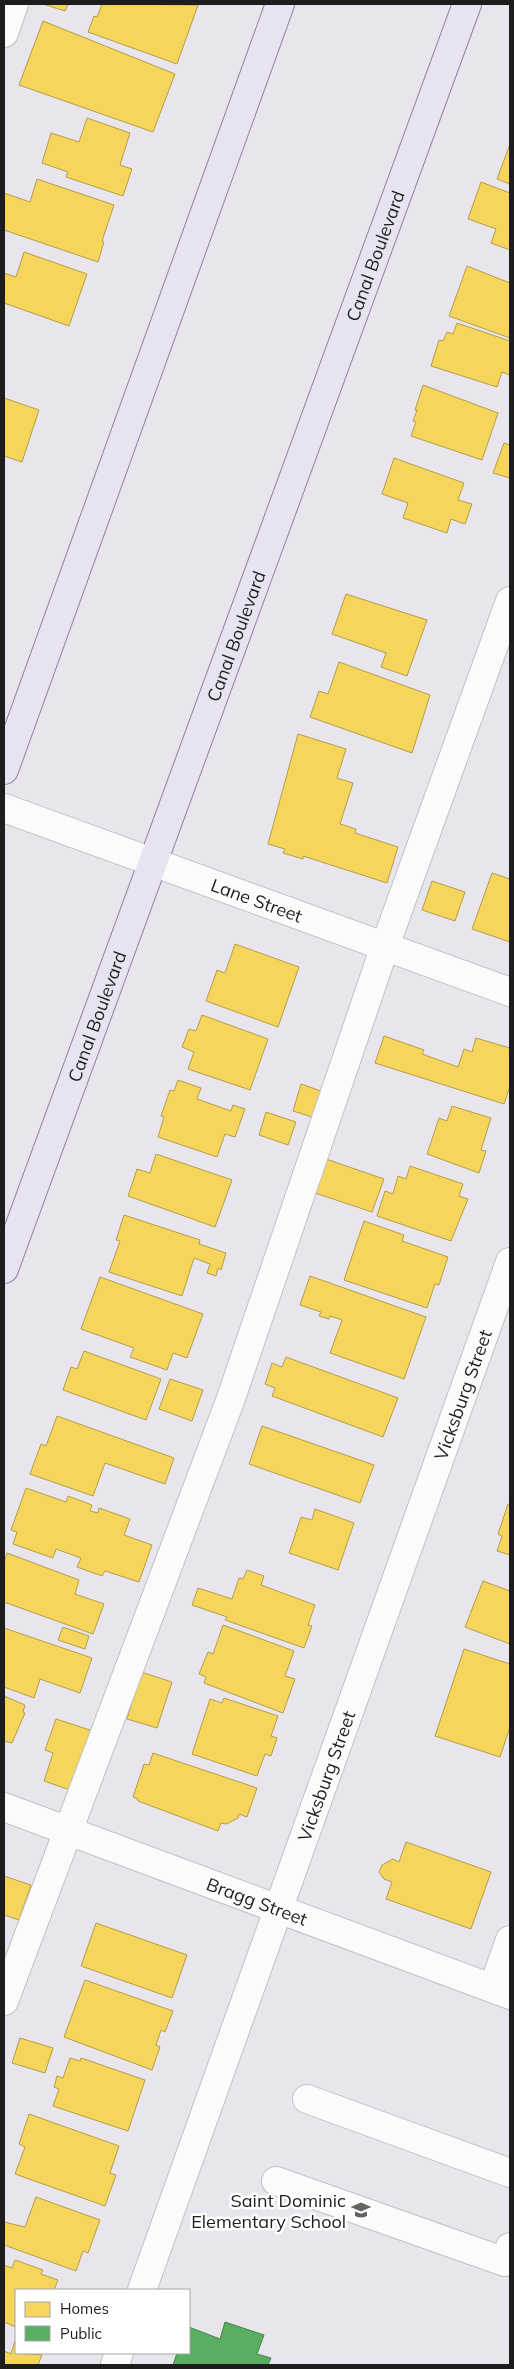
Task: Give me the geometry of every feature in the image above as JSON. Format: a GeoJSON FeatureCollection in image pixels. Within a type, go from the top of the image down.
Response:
{"type":"FeatureCollection","features":[{"type":"Feature","properties":{"kind":"main road"},"geometry":{"type":"LineString","coordinates":[[4,770],[280,4]]}},
{"type":"Feature","properties":{"kind":"main road","name":"Canal Boulevard"},"geometry":{"type":"LineString","coordinates":[[4,1269],[467,4]]}},
{"type":"Feature","properties":{"kind":"street"},"geometry":{"type":"LineString","coordinates":[[4,34],[14,4]]}},
{"type":"Feature","properties":{"kind":"street"},"geometry":{"type":"LineString","coordinates":[[4,2001],[230,1401],[385,946],[510,601]]}},
{"type":"Feature","properties":{"kind":"street","name":"Lane Street"},"geometry":{"type":"LineString","coordinates":[[4,808],[510,992]]}},
{"type":"Feature","properties":{"kind":"street","name":"Vicksburg Street"},"geometry":{"type":"LineString","coordinates":[[142,2289],[510,1262]]}},
{"type":"Feature","properties":{"kind":"street","name":"Bragg Street"},"geometry":{"type":"LineString","coordinates":[[4,1807],[501,1991]]}},
{"type":"Feature","properties":{"kind":"street"},"geometry":{"type":"LineString","coordinates":[[501,1991],[510,1940]]}},
{"type":"Feature","properties":{"kind":"street"},"geometry":{"type":"LineString","coordinates":[[307,2099],[510,2173]]}},
{"type":"Feature","properties":{"kind":"street"},"geometry":{"type":"LineString","coordinates":[[276,2181],[505,2262],[510,2247]]}},
{"type":"Feature","properties":{"kind":"building: Homes"},"geometry":{"type":"Polygon","coordinates":[[[43,4],[68,4],[65,11],[43,4]]]}},
{"type":"Feature","properties":{"kind":"building: Homes"},"geometry":{"type":"Polygon","coordinates":[[[102,4],[198,5],[177,64],[88,32],[94,16],[97,17],[102,4]]]}},
{"type":"Feature","properties":{"kind":"building: Homes"},"geometry":{"type":"Polygon","coordinates":[[[43,21],[175,74],[153,132],[19,85],[43,21]]]}},
{"type":"Feature","properties":{"kind":"building: Homes"},"geometry":{"type":"Polygon","coordinates":[[[87,118],[130,133],[120,165],[132,169],[123,196],[66,177],[68,172],[42,163],[51,133],[79,142],[87,118]]]}},
{"type":"Feature","properties":{"kind":"building: Homes"},"geometry":{"type":"Polygon","coordinates":[[[510,144],[510,184],[497,179],[510,144]]]}},
{"type":"Feature","properties":{"kind":"building: Homes"},"geometry":{"type":"Polygon","coordinates":[[[37,179],[114,205],[102,241],[104,242],[98,262],[4,230],[4,193],[30,202],[37,179]]]}},
{"type":"Feature","properties":{"kind":"building: Homes"},"geometry":{"type":"Polygon","coordinates":[[[481,182],[510,193],[510,250],[491,243],[496,229],[468,219],[481,182]]]}},
{"type":"Feature","properties":{"kind":"building: Homes"},"geometry":{"type":"Polygon","coordinates":[[[24,252],[87,274],[69,326],[4,303],[4,273],[16,277],[24,252]]]}},
{"type":"Feature","properties":{"kind":"building: Homes"},"geometry":{"type":"Polygon","coordinates":[[[467,266],[510,283],[510,338],[449,316],[467,266]]]}},
{"type":"Feature","properties":{"kind":"building: Homes"},"geometry":{"type":"Polygon","coordinates":[[[457,323],[510,341],[510,375],[502,372],[497,387],[431,366],[439,340],[443,341],[447,332],[453,334],[457,323]]]}},
{"type":"Feature","properties":{"kind":"building: Homes"},"geometry":{"type":"Polygon","coordinates":[[[423,385],[498,413],[482,460],[411,436],[416,422],[413,421],[417,410],[415,410],[423,385]]]}},
{"type":"Feature","properties":{"kind":"building: Homes"},"geometry":{"type":"Polygon","coordinates":[[[4,398],[39,410],[22,462],[4,456],[4,398]]]}},
{"type":"Feature","properties":{"kind":"building: Homes"},"geometry":{"type":"Polygon","coordinates":[[[504,443],[510,445],[510,478],[493,473],[504,443]]]}},
{"type":"Feature","properties":{"kind":"building: Homes"},"geometry":{"type":"Polygon","coordinates":[[[394,458],[464,483],[458,500],[472,504],[465,524],[451,519],[447,533],[403,518],[408,503],[382,494],[394,458]]]}},
{"type":"Feature","properties":{"kind":"building: Homes"},"geometry":{"type":"Polygon","coordinates":[[[346,594],[427,620],[407,676],[381,667],[386,653],[332,634],[346,594]]]}},
{"type":"Feature","properties":{"kind":"building: Homes"},"geometry":{"type":"Polygon","coordinates":[[[339,662],[430,695],[412,753],[310,717],[319,691],[328,694],[339,662]]]}},
{"type":"Feature","properties":{"kind":"building: Homes"},"geometry":{"type":"Polygon","coordinates":[[[298,734],[346,749],[337,778],[353,783],[340,824],[356,829],[355,833],[398,847],[387,883],[303,856],[303,859],[283,853],[285,849],[268,844],[298,734]]]}},
{"type":"Feature","properties":{"kind":"building: Homes"},"geometry":{"type":"Polygon","coordinates":[[[492,873],[510,879],[510,942],[472,929],[492,873]]]}},
{"type":"Feature","properties":{"kind":"building: Homes"},"geometry":{"type":"Polygon","coordinates":[[[432,881],[465,892],[455,921],[422,910],[432,881]]]}},
{"type":"Feature","properties":{"kind":"building: Homes"},"geometry":{"type":"Polygon","coordinates":[[[235,944],[299,967],[278,1027],[206,1001],[217,970],[225,973],[235,944]]]}},
{"type":"Feature","properties":{"kind":"building: Homes"},"geometry":{"type":"Polygon","coordinates":[[[202,1015],[268,1039],[250,1090],[188,1069],[194,1052],[182,1047],[189,1029],[196,1031],[202,1015]]]}},
{"type":"Feature","properties":{"kind":"building: Homes"},"geometry":{"type":"Polygon","coordinates":[[[384,1036],[424,1050],[422,1054],[458,1067],[464,1049],[472,1052],[476,1038],[510,1048],[510,1086],[504,1104],[375,1063],[384,1036]]]}},
{"type":"Feature","properties":{"kind":"building: Homes"},"geometry":{"type":"Polygon","coordinates":[[[178,1080],[201,1088],[197,1099],[231,1111],[233,1105],[245,1109],[235,1137],[225,1134],[217,1157],[158,1137],[164,1117],[161,1116],[170,1090],[174,1091],[178,1080]]]}},
{"type":"Feature","properties":{"kind":"building: Homes"},"geometry":{"type":"Polygon","coordinates":[[[301,1084],[321,1091],[312,1117],[293,1111],[301,1084]]]}},
{"type":"Feature","properties":{"kind":"building: Homes"},"geometry":{"type":"Polygon","coordinates":[[[452,1106],[491,1118],[481,1150],[486,1151],[479,1173],[427,1154],[439,1118],[447,1121],[452,1106]]]}},
{"type":"Feature","properties":{"kind":"building: Homes"},"geometry":{"type":"Polygon","coordinates":[[[266,1112],[296,1122],[288,1145],[259,1135],[266,1112]]]}},
{"type":"Feature","properties":{"kind":"building: Homes"},"geometry":{"type":"Polygon","coordinates":[[[156,1154],[232,1180],[215,1227],[128,1196],[137,1169],[150,1173],[156,1154]]]}},
{"type":"Feature","properties":{"kind":"building: Homes"},"geometry":{"type":"Polygon","coordinates":[[[326,1159],[384,1179],[372,1212],[315,1193],[326,1159]]]}},
{"type":"Feature","properties":{"kind":"building: Homes"},"geometry":{"type":"Polygon","coordinates":[[[410,1166],[463,1184],[459,1196],[468,1199],[451,1241],[377,1216],[385,1191],[393,1194],[398,1176],[406,1179],[410,1166]]]}},
{"type":"Feature","properties":{"kind":"building: Homes"},"geometry":{"type":"Polygon","coordinates":[[[124,1215],[200,1240],[199,1244],[226,1253],[221,1270],[218,1268],[216,1276],[207,1273],[210,1264],[194,1258],[182,1296],[109,1272],[120,1241],[116,1240],[124,1215]]]}},
{"type":"Feature","properties":{"kind":"building: Homes"},"geometry":{"type":"Polygon","coordinates":[[[364,1221],[404,1235],[402,1241],[448,1257],[439,1285],[435,1284],[427,1308],[344,1280],[364,1221]]]}},
{"type":"Feature","properties":{"kind":"building: Homes"},"geometry":{"type":"Polygon","coordinates":[[[310,1276],[426,1317],[404,1379],[330,1353],[342,1320],[330,1316],[329,1319],[319,1316],[321,1312],[300,1305],[310,1276]]]}},
{"type":"Feature","properties":{"kind":"building: Homes"},"geometry":{"type":"Polygon","coordinates":[[[100,1277],[203,1314],[187,1358],[173,1353],[167,1370],[130,1357],[134,1348],[81,1329],[100,1277]]]}},
{"type":"Feature","properties":{"kind":"building: Homes"},"geometry":{"type":"Polygon","coordinates":[[[84,1351],[161,1379],[146,1420],[63,1390],[71,1367],[77,1369],[84,1351]]]}},
{"type":"Feature","properties":{"kind":"building: Homes"},"geometry":{"type":"Polygon","coordinates":[[[286,1357],[398,1398],[383,1437],[272,1396],[275,1388],[265,1384],[272,1363],[282,1367],[286,1357]]]}},
{"type":"Feature","properties":{"kind":"building: Homes"},"geometry":{"type":"Polygon","coordinates":[[[170,1379],[203,1390],[192,1421],[159,1409],[170,1379]]]}},
{"type":"Feature","properties":{"kind":"building: Homes"},"geometry":{"type":"Polygon","coordinates":[[[57,1416],[174,1458],[165,1484],[105,1463],[93,1496],[30,1474],[41,1444],[46,1446],[57,1416]]]}},
{"type":"Feature","properties":{"kind":"building: Homes"},"geometry":{"type":"Polygon","coordinates":[[[262,1426],[374,1465],[360,1503],[249,1464],[262,1426]]]}},
{"type":"Feature","properties":{"kind":"building: Homes"},"geometry":{"type":"Polygon","coordinates":[[[26,1488],[66,1502],[68,1496],[92,1505],[90,1511],[98,1513],[99,1508],[130,1519],[124,1535],[152,1545],[139,1582],[105,1571],[102,1576],[77,1567],[81,1558],[56,1549],[53,1558],[13,1544],[17,1532],[11,1530],[26,1488]]]}},
{"type":"Feature","properties":{"kind":"building: Homes"},"geometry":{"type":"Polygon","coordinates":[[[508,1504],[510,1505],[510,1555],[497,1551],[502,1536],[498,1534],[508,1504]]]}},
{"type":"Feature","properties":{"kind":"building: Homes"},"geometry":{"type":"Polygon","coordinates":[[[315,1509],[354,1523],[338,1570],[289,1553],[301,1517],[312,1520],[315,1509]]]}},
{"type":"Feature","properties":{"kind":"building: Homes"},"geometry":{"type":"Polygon","coordinates":[[[7,1553],[79,1580],[75,1594],[104,1604],[93,1634],[4,1602],[4,1563],[7,1553]]]}},
{"type":"Feature","properties":{"kind":"building: Homes"},"geometry":{"type":"Polygon","coordinates":[[[247,1570],[264,1576],[261,1585],[315,1605],[308,1625],[312,1626],[304,1648],[225,1620],[227,1617],[192,1605],[198,1588],[232,1599],[239,1578],[243,1579],[247,1570]]]}},
{"type":"Feature","properties":{"kind":"building: Homes"},"geometry":{"type":"Polygon","coordinates":[[[483,1581],[510,1591],[510,1644],[465,1627],[483,1581]]]}},
{"type":"Feature","properties":{"kind":"building: Homes"},"geometry":{"type":"Polygon","coordinates":[[[223,1625],[294,1651],[285,1676],[295,1679],[283,1713],[204,1683],[206,1677],[199,1674],[208,1652],[213,1654],[223,1625]]]}},
{"type":"Feature","properties":{"kind":"building: Homes"},"geometry":{"type":"Polygon","coordinates":[[[63,1627],[89,1636],[85,1649],[58,1640],[63,1627]]]}},
{"type":"Feature","properties":{"kind":"building: Homes"},"geometry":{"type":"Polygon","coordinates":[[[4,1628],[92,1658],[80,1693],[40,1679],[34,1698],[4,1687],[4,1628]]]}},
{"type":"Feature","properties":{"kind":"building: Homes"},"geometry":{"type":"Polygon","coordinates":[[[464,1649],[510,1664],[510,1727],[500,1757],[435,1736],[464,1649]]]}},
{"type":"Feature","properties":{"kind":"building: Homes"},"geometry":{"type":"Polygon","coordinates":[[[141,1672],[172,1682],[157,1728],[127,1719],[141,1672]]]}},
{"type":"Feature","properties":{"kind":"building: Homes"},"geometry":{"type":"Polygon","coordinates":[[[4,1696],[25,1705],[23,1712],[25,1713],[12,1743],[4,1741],[4,1696]]]}},
{"type":"Feature","properties":{"kind":"building: Homes"},"geometry":{"type":"Polygon","coordinates":[[[224,1698],[278,1716],[271,1736],[277,1738],[271,1756],[265,1754],[257,1776],[192,1754],[210,1699],[222,1703],[224,1698]]]}},
{"type":"Feature","properties":{"kind":"building: Homes"},"geometry":{"type":"Polygon","coordinates":[[[56,1719],[93,1731],[73,1791],[44,1781],[53,1753],[45,1750],[56,1719]]]}},
{"type":"Feature","properties":{"kind":"building: Homes"},"geometry":{"type":"Polygon","coordinates":[[[153,1753],[257,1788],[247,1817],[239,1814],[238,1818],[226,1824],[221,1823],[218,1831],[138,1801],[138,1799],[133,1797],[144,1764],[149,1765],[153,1753]]]}},
{"type":"Feature","properties":{"kind":"building: Homes"},"geometry":{"type":"Polygon","coordinates":[[[406,1842],[491,1872],[471,1929],[386,1899],[392,1882],[384,1879],[379,1872],[382,1865],[393,1859],[399,1862],[406,1842]]]}},
{"type":"Feature","properties":{"kind":"building: Homes"},"geometry":{"type":"Polygon","coordinates":[[[4,1876],[31,1885],[19,1920],[4,1915],[4,1876]]]}},
{"type":"Feature","properties":{"kind":"building: Homes"},"geometry":{"type":"Polygon","coordinates":[[[96,1923],[187,1955],[172,1998],[81,1966],[96,1923]]]}},
{"type":"Feature","properties":{"kind":"building: Homes"},"geometry":{"type":"Polygon","coordinates":[[[85,1980],[173,2011],[165,2032],[161,2030],[156,2045],[160,2047],[152,2070],[64,2037],[85,1980]]]}},
{"type":"Feature","properties":{"kind":"building: Homes"},"geometry":{"type":"Polygon","coordinates":[[[20,2038],[53,2048],[45,2073],[12,2063],[20,2038]]]}},
{"type":"Feature","properties":{"kind":"building: Homes"},"geometry":{"type":"Polygon","coordinates":[[[70,2058],[80,2061],[81,2058],[145,2080],[128,2131],[53,2106],[59,2089],[54,2087],[57,2076],[63,2078],[70,2058]]]}},
{"type":"Feature","properties":{"kind":"building: Homes"},"geometry":{"type":"Polygon","coordinates":[[[29,2114],[119,2146],[110,2173],[116,2175],[105,2206],[15,2174],[25,2147],[19,2144],[29,2114]]]}},
{"type":"Feature","properties":{"kind":"building: Homes"},"geometry":{"type":"Polygon","coordinates":[[[36,2197],[100,2220],[88,2253],[83,2251],[76,2271],[4,2245],[4,2222],[25,2227],[36,2197]]]}},
{"type":"Feature","properties":{"kind":"building: Homes"},"geometry":{"type":"Polygon","coordinates":[[[15,2260],[43,2270],[41,2274],[58,2280],[54,2289],[15,2289],[15,2327],[4,2322],[4,2265],[12,2268],[15,2260]]]}},
{"type":"Feature","properties":{"kind":"building: Homes"},"geometry":{"type":"Polygon","coordinates":[[[15,2341],[15,2354],[42,2355],[38,2365],[4,2365],[4,2351],[11,2354],[15,2341]]]}},
{"type":"Feature","properties":{"kind":"building: Public"},"geometry":{"type":"Polygon","coordinates":[[[225,2322],[264,2335],[257,2354],[271,2358],[268,2365],[173,2365],[177,2354],[190,2354],[190,2327],[220,2339],[225,2322]]]}},
{"type":"Feature","properties":{"kind":"place","name":"Saint Dominic Elementary School"},"geometry":{"type":"Point","coordinates":[361,2210]}}]}
